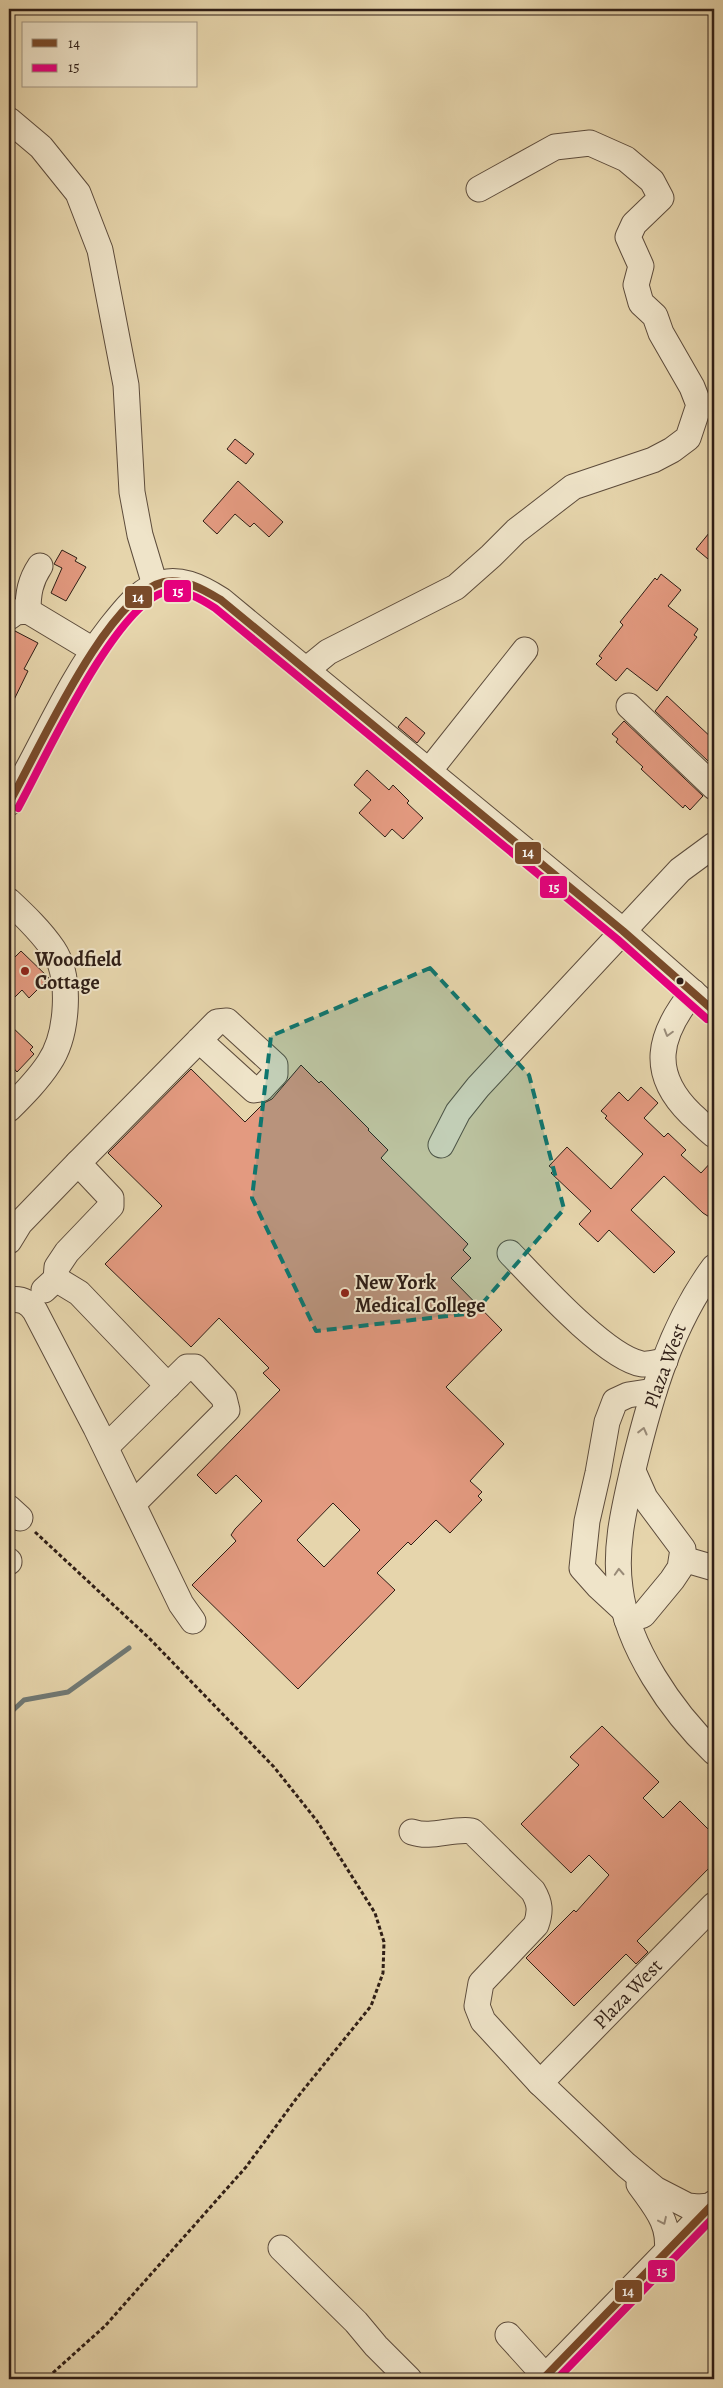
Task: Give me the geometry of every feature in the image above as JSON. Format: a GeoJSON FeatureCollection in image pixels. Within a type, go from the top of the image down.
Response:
{"type":"FeatureCollection","features":[{"type":"Feature","properties":{"kind":"street"},"geometry":{"type":"LineString","coordinates":[[9,120],[41,147],[78,193],[100,250],[126,385],[132,492],[140,535],[155,585]]}},
{"type":"Feature","properties":{"kind":"street"},"geometry":{"type":"LineString","coordinates":[[306,670],[328,652],[456,587],[516,531],[573,487],[653,460],[672,450],[688,438],[699,405],[692,387],[661,333],[655,316],[641,303],[636,285],[641,266],[628,236],[634,224],[661,198],[652,181],[626,159],[590,144],[555,147],[479,189]]}},
{"type":"Feature","properties":{"kind":"street"},"geometry":{"type":"LineString","coordinates":[[40,566],[32,578],[28,596],[18,614],[93,650]]}},
{"type":"Feature","properties":{"kind":"street"},"geometry":{"type":"LineString","coordinates":[[9,803],[65,696],[93,650],[120,616],[138,597],[155,585],[178,582],[200,586],[221,600],[623,932],[714,1011]]}},
{"type":"Feature","properties":{"kind":"street"},"geometry":{"type":"LineString","coordinates":[[428,771],[525,650]]}},
{"type":"Feature","properties":{"kind":"street"},"geometry":{"type":"LineString","coordinates":[[629,706],[714,787]]}},
{"type":"Feature","properties":{"kind":"street"},"geometry":{"type":"LineString","coordinates":[[441,1144],[458,1112],[478,1087],[680,870],[714,845]]}},
{"type":"Feature","properties":{"kind":"street"},"geometry":{"type":"LineString","coordinates":[[9,900],[53,949],[62,968],[66,999],[63,1026],[50,1062],[26,1092],[9,1109]]}},
{"type":"Feature","properties":{"kind":"street"},"geometry":{"type":"LineString","coordinates":[[693,992],[680,1008],[670,1025],[663,1055],[663,1071],[676,1100],[714,1135]]}},
{"type":"Feature","properties":{"kind":"street"},"geometry":{"type":"LineString","coordinates":[[9,1241],[20,1224],[200,1040]]}},
{"type":"Feature","properties":{"kind":"street"},"geometry":{"type":"LineString","coordinates":[[56,1279],[57,1267],[67,1252],[111,1206],[111,1198],[78,1163]]}},
{"type":"Feature","properties":{"kind":"street"},"geometry":{"type":"LineString","coordinates":[[510,1253],[586,1330],[620,1354],[642,1364],[665,1361]]}},
{"type":"Feature","properties":{"kind":"street","name":"Plaza West"},"geometry":{"type":"LineString","coordinates":[[714,1267],[684,1314],[654,1390],[619,1537],[620,1588],[625,1615],[635,1640],[668,1698],[684,1721],[714,1752]]}},
{"type":"Feature","properties":{"kind":"street"},"geometry":{"type":"LineString","coordinates":[[56,1279],[19,1301],[46,1331],[106,1447],[182,1604],[193,1621]]}},
{"type":"Feature","properties":{"kind":"street"},"geometry":{"type":"LineString","coordinates":[[56,1279],[79,1293],[168,1386]]}},
{"type":"Feature","properties":{"kind":"street"},"geometry":{"type":"LineString","coordinates":[[106,1447],[187,1367],[195,1367],[224,1398],[227,1410],[133,1504]]}},
{"type":"Feature","properties":{"kind":"street"},"geometry":{"type":"LineString","coordinates":[[633,1472],[645,1498],[683,1550],[680,1568],[643,1615],[625,1615],[582,1568],[587,1521],[598,1473],[606,1422],[615,1401],[628,1395],[654,1390]]}},
{"type":"Feature","properties":{"kind":"street"},"geometry":{"type":"LineString","coordinates":[[683,1559],[714,1568]]}},
{"type":"Feature","properties":{"kind":"street"},"geometry":{"type":"LineString","coordinates":[[412,1832],[423,1836],[456,1830],[472,1831],[533,1891],[539,1902],[540,1914],[536,1924],[484,1977],[478,1990],[476,2006],[483,2021],[540,2083],[626,2166],[668,2197],[693,2206],[713,2204]]}},
{"type":"Feature","properties":{"kind":"street","name":"Plaza West"},"geometry":{"type":"LineString","coordinates":[[540,2083],[714,1905]]}},
{"type":"Feature","properties":{"kind":"street"},"geometry":{"type":"LineString","coordinates":[[626,2166],[663,2220],[669,2238],[667,2253]]}},
{"type":"Feature","properties":{"kind":"street"},"geometry":{"type":"LineString","coordinates":[[508,2335],[544,2378],[713,2204]]}},
{"type":"Feature","properties":{"kind":"street"},"geometry":{"type":"LineString","coordinates":[[281,2248],[356,2322],[376,2346],[409,2379]]}},
{"type":"Feature","properties":{"kind":"path"},"geometry":{"type":"LineString","coordinates":[[14,1513],[142,1632],[274,1767],[317,1821],[370,1904],[375,1913],[384,1942],[383,1973],[371,2006],[296,2099],[246,2167],[105,2326],[46,2379]]}},
{"type":"Feature","properties":{"kind":"highlighted area"},"geometry":{"type":"Polygon","coordinates":[[[430,968],[529,1075],[564,1209],[474,1313],[316,1331],[252,1198],[271,1036],[430,968]]]}},
{"type":"Feature","properties":{"kind":"building"},"geometry":{"type":"Polygon","coordinates":[[[235,439],[254,454],[246,464],[227,449],[235,439]]]}},
{"type":"Feature","properties":{"kind":"building"},"geometry":{"type":"Polygon","coordinates":[[[238,481],[283,522],[269,537],[254,523],[250,527],[235,514],[217,534],[203,521],[238,481]]]}},
{"type":"Feature","properties":{"kind":"building"},"geometry":{"type":"Polygon","coordinates":[[[714,527],[714,564],[696,549],[714,527]]]}},
{"type":"Feature","properties":{"kind":"building"},"geometry":{"type":"Polygon","coordinates":[[[62,550],[77,558],[75,561],[86,567],[66,601],[51,593],[62,568],[54,564],[62,550]]]}},
{"type":"Feature","properties":{"kind":"building"},"geometry":{"type":"Polygon","coordinates":[[[661,574],[681,590],[668,606],[698,629],[694,635],[697,637],[657,691],[627,668],[616,681],[596,664],[602,658],[599,656],[623,625],[620,622],[655,578],[657,580],[661,574]]]}},
{"type":"Feature","properties":{"kind":"building"},"geometry":{"type":"Polygon","coordinates":[[[15,631],[38,643],[24,669],[28,671],[9,710],[9,643],[15,631]]]}},
{"type":"Feature","properties":{"kind":"building"},"geometry":{"type":"Polygon","coordinates":[[[667,696],[714,740],[714,754],[708,761],[655,711],[667,696]]]}},
{"type":"Feature","properties":{"kind":"building"},"geometry":{"type":"Polygon","coordinates":[[[406,717],[425,733],[417,743],[398,727],[406,717]]]}},
{"type":"Feature","properties":{"kind":"building"},"geometry":{"type":"Polygon","coordinates":[[[624,721],[703,796],[690,810],[685,805],[683,808],[641,769],[643,767],[616,742],[618,739],[612,734],[624,721]]]}},
{"type":"Feature","properties":{"kind":"building"},"geometry":{"type":"Polygon","coordinates":[[[367,770],[389,790],[393,785],[409,801],[407,803],[423,818],[403,839],[392,829],[385,837],[359,813],[371,800],[354,785],[367,770]]]}},
{"type":"Feature","properties":{"kind":"building","name":"Woodfield Cottage"},"geometry":{"type":"Polygon","coordinates":[[[21,951],[49,978],[29,998],[22,990],[9,1003],[9,963],[21,951]]]}},
{"type":"Feature","properties":{"kind":"building","name":"Woodfield Cottage"},"geometry":{"type":"Polygon","coordinates":[[[9,1024],[33,1047],[30,1050],[34,1054],[17,1072],[9,1063],[9,1024]]]}},
{"type":"Feature","properties":{"kind":"building"},"geometry":{"type":"Polygon","coordinates":[[[301,1065],[319,1083],[321,1081],[369,1129],[388,1150],[381,1158],[468,1244],[463,1250],[471,1258],[451,1278],[502,1330],[446,1387],[504,1444],[470,1481],[482,1492],[478,1496],[482,1500],[450,1533],[436,1520],[411,1545],[408,1542],[377,1573],[395,1590],[298,1689],[192,1585],[236,1541],[231,1535],[262,1501],[236,1475],[216,1494],[197,1475],[280,1390],[263,1373],[269,1368],[219,1318],[191,1347],[105,1264],[162,1206],[108,1153],[191,1069],[245,1122],[264,1103],[272,1099],[301,1065]],[[333,1503],[297,1540],[324,1567],[360,1530],[333,1503]]]}},
{"type":"Feature","properties":{"kind":"building"},"geometry":{"type":"Polygon","coordinates":[[[641,1087],[658,1103],[644,1118],[664,1137],[668,1133],[686,1150],[681,1155],[701,1173],[714,1159],[714,1220],[703,1213],[664,1176],[631,1210],[675,1252],[654,1273],[609,1230],[598,1242],[579,1224],[591,1211],[551,1173],[554,1170],[549,1166],[567,1147],[611,1189],[643,1154],[605,1118],[607,1116],[601,1111],[619,1092],[628,1101],[641,1087]]]}},
{"type":"Feature","properties":{"kind":"building"},"geometry":{"type":"Polygon","coordinates":[[[602,1726],[659,1782],[643,1798],[663,1818],[680,1801],[714,1835],[714,1863],[637,1941],[648,1952],[636,1964],[626,1954],[574,2006],[526,1958],[574,1910],[576,1912],[609,1875],[589,1855],[571,1873],[521,1824],[579,1765],[570,1757],[602,1726]]]}},
{"type":"Feature","properties":{"kind":"waterway"},"geometry":{"type":"LineString","coordinates":[[9,1714],[24,1700],[68,1692],[129,1648]]}},
{"type":"Feature","properties":{"kind":"transit line","name":"14"},"geometry":{"type":"LineString","coordinates":[[9,803],[76,678],[120,615],[142,593],[164,582],[187,583],[221,600],[623,931],[714,1011]]}},
{"type":"Feature","properties":{"kind":"transit line","name":"15"},"geometry":{"type":"LineString","coordinates":[[18,808],[82,687],[103,654],[125,625],[145,603],[165,592],[185,593],[215,608],[617,939],[707,1019]]}},
{"type":"Feature","properties":{"kind":"transit line","name":"14"},"geometry":{"type":"LineString","coordinates":[[543,2379],[714,2203]]}},
{"type":"Feature","properties":{"kind":"transit line","name":"15"},"geometry":{"type":"LineString","coordinates":[[557,2379],[714,2217]]}},
{"type":"Feature","properties":{"kind":"place","name":"Woodfield Cottage"},"geometry":{"type":"Point","coordinates":[25,971]}},
{"type":"Feature","properties":{"kind":"place","name":"New York Medical College"},"geometry":{"type":"Point","coordinates":[345,1293]}}]}
